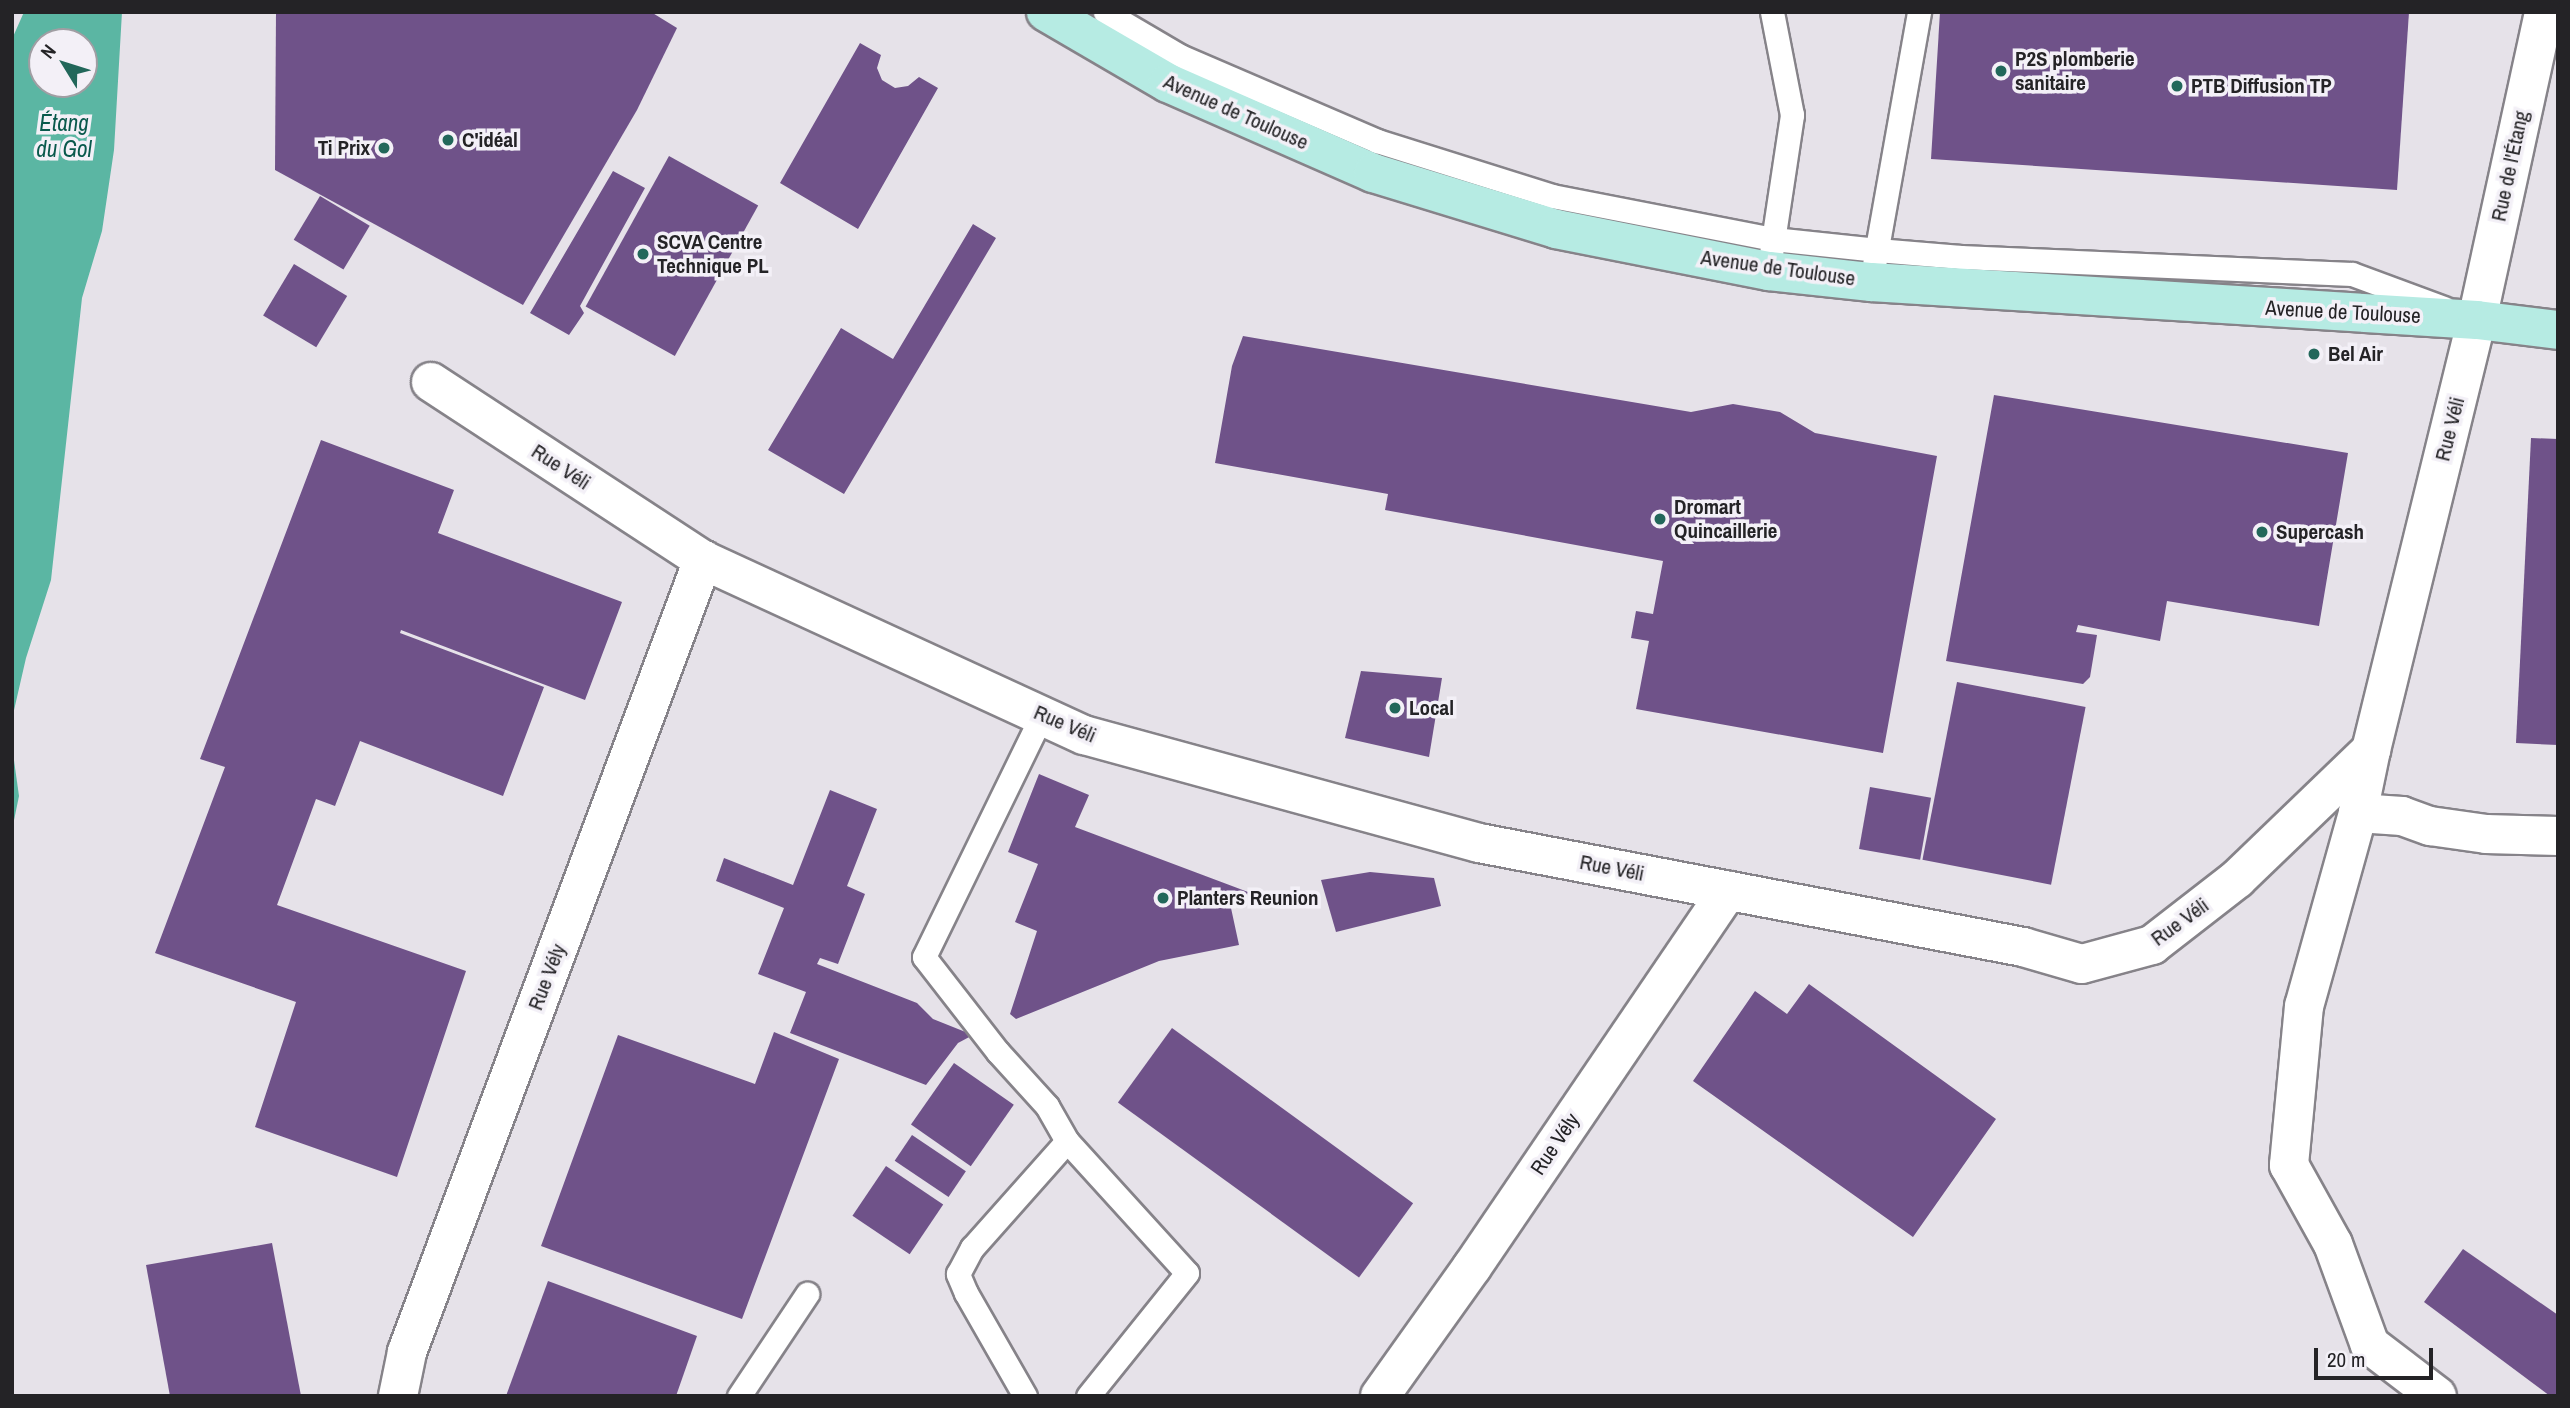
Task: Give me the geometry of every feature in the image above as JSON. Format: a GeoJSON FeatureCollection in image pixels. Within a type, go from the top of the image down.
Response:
{"type":"FeatureCollection","features":[{"type":"Feature","properties":{"kind":"main road","name":"Avenue de Toulouse"},"geometry":{"type":"LineString","coordinates":[[1046,12],[1168,83],[1373,173],[1556,229],[1874,266],[2477,320],[2558,330]]}},
{"type":"Feature","properties":{"kind":"street","name":"Rue de l'Étang"},"geometry":{"type":"LineString","coordinates":[[2477,320],[2544,12]]}},
{"type":"Feature","properties":{"kind":"street","name":"Rue Véli"},"geometry":{"type":"LineString","coordinates":[[431,382],[703,560],[1084,735],[1479,843],[2023,947],[2082,964],[2152,945],[2237,879],[2371,750],[2477,320]]}},
{"type":"Feature","properties":{"kind":"street","name":"Rue Vély"},"geometry":{"type":"LineString","coordinates":[[398,1396],[407,1352],[703,560]]}},
{"type":"Feature","properties":{"kind":"street"},"geometry":{"type":"LineString","coordinates":[[2371,750],[2358,813],[2304,1006],[2289,1165],[2333,1244],[2370,1345],[2437,1396]]}},
{"type":"Feature","properties":{"kind":"street"},"geometry":{"type":"LineString","coordinates":[[2358,813],[2402,816],[2430,826],[2486,834],[2558,836]]}},
{"type":"Feature","properties":{"kind":"street","name":"Rue Vély"},"geometry":{"type":"LineString","coordinates":[[1380,1396],[1472,1267],[1728,891]]}},
{"type":"Feature","properties":{"kind":"lane"},"geometry":{"type":"LineString","coordinates":[[1105,12],[1180,56],[1377,141],[1552,196],[1771,255],[1792,115],[1772,12]]}},
{"type":"Feature","properties":{"kind":"lane"},"geometry":{"type":"LineString","coordinates":[[1874,266],[1919,12]]}},
{"type":"Feature","properties":{"kind":"lane"},"geometry":{"type":"LineString","coordinates":[[1042,715],[924,957],[998,1052],[1047,1106],[1067,1141],[1187,1273],[1088,1396]]}},
{"type":"Feature","properties":{"kind":"lane"},"geometry":{"type":"LineString","coordinates":[[1025,1396],[966,1293],[958,1274],[972,1248],[1067,1141]]}},
{"type":"Feature","properties":{"kind":"lane"},"geometry":{"type":"LineString","coordinates":[[739,1396],[807,1294]]}},
{"type":"Feature","properties":{"kind":"water","name":"Étang du Gol"},"geometry":{"type":"Polygon","coordinates":[[[24,12],[122,12],[114,150],[102,231],[82,298],[51,580],[26,658],[12,719],[12,39],[24,12]]]}},
{"type":"Feature","properties":{"kind":"water"},"geometry":{"type":"Polygon","coordinates":[[[12,746],[19,796],[12,830],[12,746]]]}},
{"type":"Feature","properties":{"kind":"building","name":"C'idéal"},"geometry":{"type":"Polygon","coordinates":[[[276,12],[651,12],[677,28],[637,110],[523,305],[275,170],[276,12]]]}},
{"type":"Feature","properties":{"kind":"building"},"geometry":{"type":"Polygon","coordinates":[[[1940,12],[2409,12],[2397,190],[1931,159],[1940,12]]]}},
{"type":"Feature","properties":{"kind":"building"},"geometry":{"type":"Polygon","coordinates":[[[860,43],[881,55],[877,68],[882,80],[895,88],[908,86],[919,77],[938,88],[858,229],[780,183],[860,43]]]}},
{"type":"Feature","properties":{"kind":"building"},"geometry":{"type":"Polygon","coordinates":[[[669,156],[758,205],[675,356],[586,306],[669,156]]]}},
{"type":"Feature","properties":{"kind":"building"},"geometry":{"type":"Polygon","coordinates":[[[613,171],[645,188],[580,306],[584,313],[569,335],[530,313],[613,171]]]}},
{"type":"Feature","properties":{"kind":"building"},"geometry":{"type":"Polygon","coordinates":[[[320,196],[370,226],[343,270],[294,240],[320,196]]]}},
{"type":"Feature","properties":{"kind":"building"},"geometry":{"type":"Polygon","coordinates":[[[973,224],[996,238],[844,494],[768,450],[841,328],[893,359],[973,224]]]}},
{"type":"Feature","properties":{"kind":"building"},"geometry":{"type":"Polygon","coordinates":[[[294,264],[347,296],[316,347],[263,315],[294,264]]]}},
{"type":"Feature","properties":{"kind":"building"},"geometry":{"type":"Polygon","coordinates":[[[1243,336],[1691,412],[1733,404],[1780,412],[1815,433],[1937,456],[1883,753],[1636,709],[1649,641],[1631,638],[1636,611],[1653,614],[1663,561],[1385,510],[1388,494],[1215,463],[1232,366],[1243,336]]]}},
{"type":"Feature","properties":{"kind":"building"},"geometry":{"type":"Polygon","coordinates":[[[1994,395],[2348,453],[2319,626],[2167,601],[2160,641],[2078,625],[2076,632],[2097,635],[2090,677],[2083,684],[1946,661],[1994,395]]]}},
{"type":"Feature","properties":{"kind":"building"},"geometry":{"type":"Polygon","coordinates":[[[2531,438],[2558,439],[2558,745],[2516,743],[2531,438]]]}},
{"type":"Feature","properties":{"kind":"building"},"geometry":{"type":"Polygon","coordinates":[[[321,440],[454,490],[438,533],[622,602],[585,700],[401,630],[400,633],[544,687],[503,796],[360,741],[335,806],[316,799],[277,905],[466,971],[397,1177],[255,1127],[296,1002],[155,953],[225,767],[200,759],[321,440]]]}},
{"type":"Feature","properties":{"kind":"building","name":"Local"},"geometry":{"type":"Polygon","coordinates":[[[1361,671],[1442,678],[1429,757],[1345,738],[1361,671]]]}},
{"type":"Feature","properties":{"kind":"building"},"geometry":{"type":"Polygon","coordinates":[[[1957,682],[2086,707],[2051,885],[1922,860],[1957,682]]]}},
{"type":"Feature","properties":{"kind":"building"},"geometry":{"type":"Polygon","coordinates":[[[1039,774],[1089,795],[1075,827],[1248,892],[1244,904],[1231,908],[1239,945],[1159,961],[1016,1019],[1010,1014],[1037,931],[1015,922],[1038,864],[1008,852],[1039,774]]]}},
{"type":"Feature","properties":{"kind":"building"},"geometry":{"type":"Polygon","coordinates":[[[1870,787],[1931,798],[1920,860],[1859,849],[1870,787]]]}},
{"type":"Feature","properties":{"kind":"building"},"geometry":{"type":"Polygon","coordinates":[[[830,790],[877,809],[847,886],[865,894],[838,964],[820,958],[817,964],[917,1003],[933,1019],[973,1035],[958,1043],[926,1085],[790,1033],[806,992],[758,974],[784,908],[716,881],[724,858],[793,885],[830,790]]]}},
{"type":"Feature","properties":{"kind":"building"},"geometry":{"type":"Polygon","coordinates":[[[1370,872],[1434,878],[1441,906],[1336,932],[1321,880],[1370,872]]]}},
{"type":"Feature","properties":{"kind":"building"},"geometry":{"type":"Polygon","coordinates":[[[1809,984],[1996,1119],[1913,1237],[1693,1081],[1755,991],[1787,1014],[1809,984]]]}},
{"type":"Feature","properties":{"kind":"building"},"geometry":{"type":"Polygon","coordinates":[[[1172,1028],[1413,1203],[1359,1278],[1118,1102],[1172,1028]]]}},
{"type":"Feature","properties":{"kind":"building"},"geometry":{"type":"Polygon","coordinates":[[[774,1032],[839,1059],[742,1319],[541,1246],[618,1035],[755,1084],[774,1032]]]}},
{"type":"Feature","properties":{"kind":"building"},"geometry":{"type":"Polygon","coordinates":[[[954,1063],[1014,1105],[971,1166],[911,1124],[954,1063]]]}},
{"type":"Feature","properties":{"kind":"building"},"geometry":{"type":"Polygon","coordinates":[[[912,1135],[966,1171],[949,1197],[895,1161],[912,1135]]]}},
{"type":"Feature","properties":{"kind":"building"},"geometry":{"type":"Polygon","coordinates":[[[886,1166],[943,1205],[910,1254],[852,1216],[886,1166]]]}},
{"type":"Feature","properties":{"kind":"building"},"geometry":{"type":"Polygon","coordinates":[[[272,1243],[301,1396],[170,1396],[146,1265],[272,1243]]]}},
{"type":"Feature","properties":{"kind":"building"},"geometry":{"type":"Polygon","coordinates":[[[2463,1249],[2558,1315],[2558,1396],[2550,1396],[2424,1302],[2463,1249]]]}},
{"type":"Feature","properties":{"kind":"building"},"geometry":{"type":"Polygon","coordinates":[[[548,1281],[697,1336],[676,1396],[506,1396],[548,1281]]]}},
{"type":"Feature","properties":{"kind":"place","name":"P2S plomberie sanitaire"},"geometry":{"type":"Point","coordinates":[2001,71]}},
{"type":"Feature","properties":{"kind":"place","name":"PTB Diffusion TP"},"geometry":{"type":"Point","coordinates":[2177,86]}},
{"type":"Feature","properties":{"kind":"place","name":"C'idéal"},"geometry":{"type":"Point","coordinates":[448,140]}},
{"type":"Feature","properties":{"kind":"place","name":"Ti Prix"},"geometry":{"type":"Point","coordinates":[384,148]}},
{"type":"Feature","properties":{"kind":"place","name":"SCVA Centre Technique PL"},"geometry":{"type":"Point","coordinates":[643,254]}},
{"type":"Feature","properties":{"kind":"place","name":"Bel Air"},"geometry":{"type":"Point","coordinates":[2314,354]}},
{"type":"Feature","properties":{"kind":"place","name":"Dromart Quincaillerie"},"geometry":{"type":"Point","coordinates":[1660,519]}},
{"type":"Feature","properties":{"kind":"place","name":"Supercash"},"geometry":{"type":"Point","coordinates":[2262,532]}},
{"type":"Feature","properties":{"kind":"place","name":"Local"},"geometry":{"type":"Point","coordinates":[1395,708]}},
{"type":"Feature","properties":{"kind":"place","name":"Planters Reunion"},"geometry":{"type":"Point","coordinates":[1163,898]}}]}
